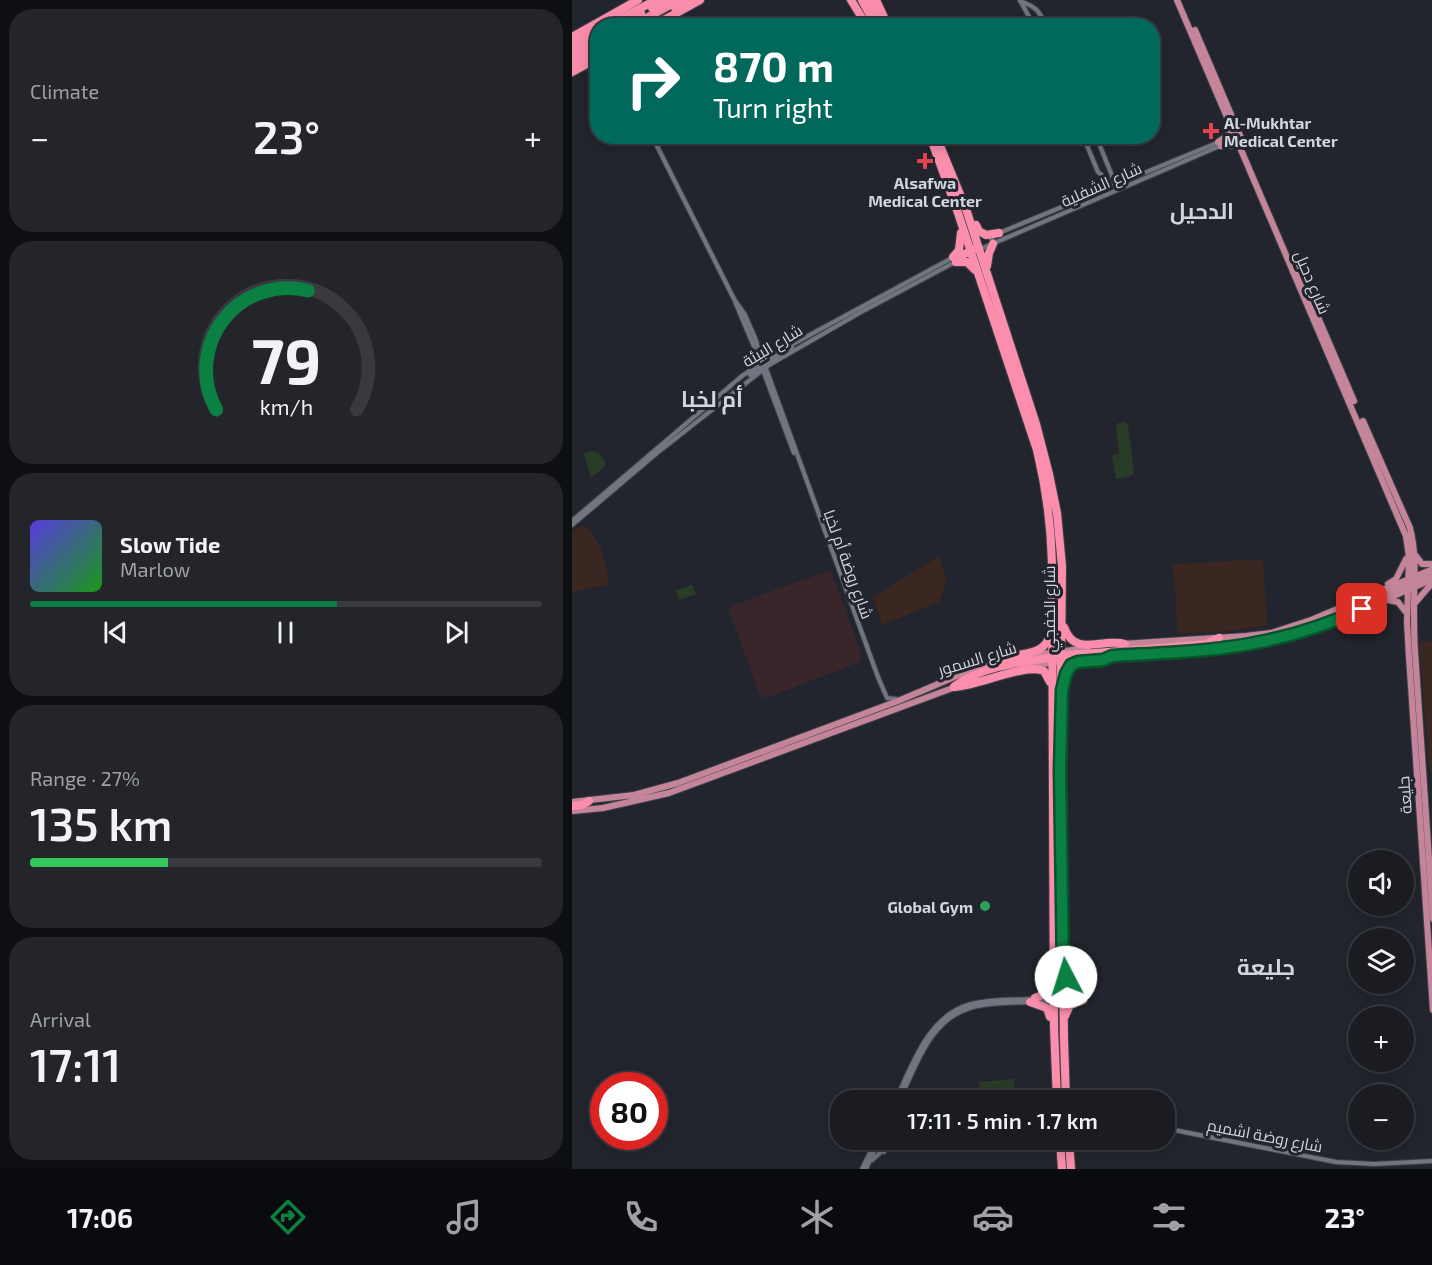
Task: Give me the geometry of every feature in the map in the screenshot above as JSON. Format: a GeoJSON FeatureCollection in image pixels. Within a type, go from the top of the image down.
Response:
{"type":"FeatureCollection","features":[{"type":"Feature","properties":{"kind":"highway"},"geometry":{"type":"LineString","coordinates":[[598,18],[632,0]]}},
{"type":"Feature","properties":{"kind":"highway"},"geometry":{"type":"LineString","coordinates":[[609,18],[638,0]]}},
{"type":"Feature","properties":{"kind":"highway"},"geometry":{"type":"LineString","coordinates":[[620,18],[648,0]]}},
{"type":"Feature","properties":{"kind":"highway"},"geometry":{"type":"LineString","coordinates":[[623,18],[656,0]]}},
{"type":"Feature","properties":{"kind":"highway"},"geometry":{"type":"LineString","coordinates":[[633,18],[666,0]]}},
{"type":"Feature","properties":{"kind":"highway"},"geometry":{"type":"LineString","coordinates":[[646,18],[679,0]]}},
{"type":"Feature","properties":{"kind":"highway"},"geometry":{"type":"LineString","coordinates":[[661,18],[690,2],[700,0]]}},
{"type":"Feature","properties":{"kind":"highway"},"geometry":{"type":"LineString","coordinates":[[852,0],[862,18]]}},
{"type":"Feature","properties":{"kind":"highway"},"geometry":{"type":"LineString","coordinates":[[862,0],[872,18]]}},
{"type":"Feature","properties":{"kind":"highway"},"geometry":{"type":"LineString","coordinates":[[869,0],[878,18]]}},
{"type":"Feature","properties":{"kind":"highway"},"geometry":{"type":"LineString","coordinates":[[875,0],[884,18]]}},
{"type":"Feature","properties":{"kind":"highway"},"geometry":{"type":"LineString","coordinates":[[671,18],[690,2]]}},
{"type":"Feature","properties":{"kind":"highway"},"geometry":{"type":"LineString","coordinates":[[572,32],[590,22]]}},
{"type":"Feature","properties":{"kind":"highway"},"geometry":{"type":"LineString","coordinates":[[574,40],[590,30]]}},
{"type":"Feature","properties":{"kind":"highway"},"geometry":{"type":"LineString","coordinates":[[574,40],[590,35]]}},
{"type":"Feature","properties":{"kind":"highway"},"geometry":{"type":"LineString","coordinates":[[572,51],[590,38]]}},
{"type":"Feature","properties":{"kind":"highway"},"geometry":{"type":"LineString","coordinates":[[572,57],[590,40]]}},
{"type":"Feature","properties":{"kind":"highway"},"geometry":{"type":"LineString","coordinates":[[572,64],[590,54]]}},
{"type":"Feature","properties":{"kind":"highway"},"geometry":{"type":"LineString","coordinates":[[572,70],[590,60]]}},
{"type":"Feature","properties":{"kind":"highway"},"geometry":{"type":"LineString","coordinates":[[928,144],[947,183]]}},
{"type":"Feature","properties":{"kind":"highway","name":"شارع الخفجي"},"geometry":{"type":"LineString","coordinates":[[933,144],[960,220],[983,275],[1037,450],[1043,474],[1051,534],[1057,656],[1062,690],[1060,771],[1063,785],[1063,972],[1054,1027],[1057,1090]]}},
{"type":"Feature","properties":{"kind":"highway","name":"شارع الخفجي"},"geometry":{"type":"LineString","coordinates":[[942,144],[966,209],[974,249]]}},
{"type":"Feature","properties":{"kind":"highway"},"geometry":{"type":"LineString","coordinates":[[935,150],[956,196],[1002,333],[1010,347]]}},
{"type":"Feature","properties":{"kind":"highway"},"geometry":{"type":"LineString","coordinates":[[957,170],[958,186]]}},
{"type":"Feature","properties":{"kind":"highway"},"geometry":{"type":"LineString","coordinates":[[966,209],[981,233],[988,236],[999,233]]}},
{"type":"Feature","properties":{"kind":"highway"},"geometry":{"type":"LineString","coordinates":[[954,259],[962,241],[960,220]]}},
{"type":"Feature","properties":{"kind":"highway"},"geometry":{"type":"LineString","coordinates":[[954,259],[969,263],[983,275],[993,244]]}},
{"type":"Feature","properties":{"kind":"highway"},"geometry":{"type":"LineString","coordinates":[[954,259],[974,249]]}},
{"type":"Feature","properties":{"kind":"highway","name":"شارع الخفجي"},"geometry":{"type":"LineString","coordinates":[[983,275],[993,290],[1045,457],[1061,547],[1062,620],[1053,698],[1053,974],[1064,1020],[1065,1090]]}},
{"type":"Feature","properties":{"kind":"highway"},"geometry":{"type":"LineString","coordinates":[[993,290],[1001,295]]}},
{"type":"Feature","properties":{"kind":"highway"},"geometry":{"type":"LineString","coordinates":[[1019,374],[1021,358]]}},
{"type":"Feature","properties":{"kind":"highway"},"geometry":{"type":"LineString","coordinates":[[1051,534],[1055,548],[1057,748],[1060,771]]}},
{"type":"Feature","properties":{"kind":"highway"},"geometry":{"type":"LineString","coordinates":[[1061,547],[1067,557]]}},
{"type":"Feature","properties":{"kind":"highway"},"geometry":{"type":"LineString","coordinates":[[999,662],[1040,650],[1048,642],[1052,579]]}},
{"type":"Feature","properties":{"kind":"highway"},"geometry":{"type":"LineString","coordinates":[[1062,620],[1067,634],[1075,643],[1084,645],[1117,642],[1125,644]]}},
{"type":"Feature","properties":{"kind":"highway"},"geometry":{"type":"LineString","coordinates":[[954,687],[986,671],[1057,656],[1206,644],[1219,638]]}},
{"type":"Feature","properties":{"kind":"highway"},"geometry":{"type":"LineString","coordinates":[[1062,690],[1071,665],[1078,662],[1103,660],[1112,656]]}},
{"type":"Feature","properties":{"kind":"highway"},"geometry":{"type":"LineString","coordinates":[[954,687],[1038,669],[1044,671],[1048,676],[1053,698]]}},
{"type":"Feature","properties":{"kind":"highway"},"geometry":{"type":"LineString","coordinates":[[572,804],[582,805],[589,801]]}},
{"type":"Feature","properties":{"kind":"highway"},"geometry":{"type":"LineString","coordinates":[[1053,932],[1057,940],[1060,1048],[1064,1059]]}},
{"type":"Feature","properties":{"kind":"highway"},"geometry":{"type":"LineString","coordinates":[[1063,972],[1068,989],[1084,998],[1070,1005],[1064,1020]]}},
{"type":"Feature","properties":{"kind":"highway"},"geometry":{"type":"LineString","coordinates":[[1032,1000],[1047,993],[1053,974]]}},
{"type":"Feature","properties":{"kind":"highway"},"geometry":{"type":"LineString","coordinates":[[1032,1000],[1047,1008],[1054,1027]]}},
{"type":"Feature","properties":{"kind":"highway"},"geometry":{"type":"LineString","coordinates":[[1061,1150],[1062,1169]]}},
{"type":"Feature","properties":{"kind":"main road","name":"شارع دحيل"},"geometry":{"type":"LineString","coordinates":[[1179,0],[1212,70],[1267,213],[1277,230],[1410,528],[1415,556],[1411,583]]}},
{"type":"Feature","properties":{"kind":"main road","name":"شارع دحيل"},"geometry":{"type":"LineString","coordinates":[[1179,0],[1405,532],[1411,583]]}},
{"type":"Feature","properties":{"kind":"main road"},"geometry":{"type":"LineString","coordinates":[[1209,53],[1212,70]]}},
{"type":"Feature","properties":{"kind":"main road"},"geometry":{"type":"LineString","coordinates":[[1210,85],[1216,91]]}},
{"type":"Feature","properties":{"kind":"main road"},"geometry":{"type":"LineString","coordinates":[[1218,145],[1230,134],[1231,126]]}},
{"type":"Feature","properties":{"kind":"main road"},"geometry":{"type":"LineString","coordinates":[[1218,145],[1238,138]]}},
{"type":"Feature","properties":{"kind":"main road"},"geometry":{"type":"LineString","coordinates":[[1244,153],[1244,162]]}},
{"type":"Feature","properties":{"kind":"main road"},"geometry":{"type":"LineString","coordinates":[[1252,175],[1257,192]]}},
{"type":"Feature","properties":{"kind":"main road"},"geometry":{"type":"LineString","coordinates":[[1271,224],[1277,230]]}},
{"type":"Feature","properties":{"kind":"main road"},"geometry":{"type":"LineString","coordinates":[[1301,287],[1313,294]]}},
{"type":"Feature","properties":{"kind":"main road"},"geometry":{"type":"LineString","coordinates":[[1351,404],[1353,418]]}},
{"type":"Feature","properties":{"kind":"main road"},"geometry":{"type":"LineString","coordinates":[[1364,444],[1373,456]]}},
{"type":"Feature","properties":{"kind":"main road"},"geometry":{"type":"LineString","coordinates":[[1396,510],[1402,517],[1409,536],[1412,558],[1410,633],[1412,668],[1417,683]]}},
{"type":"Feature","properties":{"kind":"main road"},"geometry":{"type":"LineString","coordinates":[[1384,589],[1396,579],[1405,563],[1405,532]]}},
{"type":"Feature","properties":{"kind":"main road"},"geometry":{"type":"LineString","coordinates":[[1415,556],[1422,564],[1433,567]]}},
{"type":"Feature","properties":{"kind":"main road","name":"شارع السمور"},"geometry":{"type":"LineString","coordinates":[[1057,656],[1112,656],[1216,649],[1291,635],[1362,609],[1411,583],[1433,567]]}},
{"type":"Feature","properties":{"kind":"main road"},"geometry":{"type":"LineString","coordinates":[[1291,635],[1433,574]]}},
{"type":"Feature","properties":{"kind":"main road"},"geometry":{"type":"LineString","coordinates":[[1414,606],[1433,580]]}},
{"type":"Feature","properties":{"kind":"main road","name":"شارع السمور"},"geometry":{"type":"LineString","coordinates":[[589,801],[634,795],[673,785],[904,699],[961,674],[999,662],[1057,656],[1125,644],[1260,635],[1289,628],[1384,589],[1433,580]]}},
{"type":"Feature","properties":{"kind":"main road","name":"جليعة"},"geometry":{"type":"LineString","coordinates":[[1411,583],[1433,919]]}},
{"type":"Feature","properties":{"kind":"main road","name":"جليعة"},"geometry":{"type":"LineString","coordinates":[[1411,583],[1407,622],[1424,884],[1432,961],[1433,1010]]}},
{"type":"Feature","properties":{"kind":"main road"},"geometry":{"type":"LineString","coordinates":[[1362,609],[1395,600],[1403,606],[1407,622]]}},
{"type":"Feature","properties":{"kind":"main road"},"geometry":{"type":"LineString","coordinates":[[1216,649],[1242,649]]}},
{"type":"Feature","properties":{"kind":"main road","name":"شارع السمور"},"geometry":{"type":"LineString","coordinates":[[572,811],[603,808],[669,793],[954,687]]}},
{"type":"Feature","properties":{"kind":"main road"},"geometry":{"type":"LineString","coordinates":[[634,795],[644,788]]}},
{"type":"Feature","properties":{"kind":"street"},"geometry":{"type":"LineString","coordinates":[[1020,0],[1034,6],[1042,18]]}},
{"type":"Feature","properties":{"kind":"street"},"geometry":{"type":"LineString","coordinates":[[1020,0],[1032,18]]}},
{"type":"Feature","properties":{"kind":"street","name":"شارع الشفلية"},"geometry":{"type":"LineString","coordinates":[[999,233],[1203,149],[1238,138]]}},
{"type":"Feature","properties":{"kind":"street","name":"شارع روضة أم لخبا"},"geometry":{"type":"LineString","coordinates":[[656,144],[734,299],[763,365],[878,677],[888,699],[904,699]]}},
{"type":"Feature","properties":{"kind":"street"},"geometry":{"type":"LineString","coordinates":[[1086,144],[1098,172],[1108,182],[1104,187]]}},
{"type":"Feature","properties":{"kind":"street"},"geometry":{"type":"LineString","coordinates":[[1099,144],[1116,182]]}},
{"type":"Feature","properties":{"kind":"street"},"geometry":{"type":"LineString","coordinates":[[1211,154],[1218,145]]}},
{"type":"Feature","properties":{"kind":"street","name":"شارع الشفلية"},"geometry":{"type":"LineString","coordinates":[[974,249],[993,244],[1218,145]]}},
{"type":"Feature","properties":{"kind":"street"},"geometry":{"type":"LineString","coordinates":[[1189,152],[1203,149]]}},
{"type":"Feature","properties":{"kind":"street"},"geometry":{"type":"LineString","coordinates":[[1106,178],[1110,172]]}},
{"type":"Feature","properties":{"kind":"street","name":"شارع الشفلية"},"geometry":{"type":"LineString","coordinates":[[1087,197],[1116,182],[1135,177]]}},
{"type":"Feature","properties":{"kind":"street"},"geometry":{"type":"LineString","coordinates":[[1037,225],[1048,225]]}},
{"type":"Feature","properties":{"kind":"street"},"geometry":{"type":"LineString","coordinates":[[999,233],[992,237],[992,241],[1012,235]]}},
{"type":"Feature","properties":{"kind":"street","name":"شارع البيئة"},"geometry":{"type":"LineString","coordinates":[[572,525],[751,378],[772,356],[954,259]]}},
{"type":"Feature","properties":{"kind":"street","name":"شارع البيئة"},"geometry":{"type":"LineString","coordinates":[[572,521],[747,373],[773,362],[954,259]]}},
{"type":"Feature","properties":{"kind":"street","name":"شارع روضة أم لخبا"},"geometry":{"type":"LineString","coordinates":[[734,299],[745,315],[761,353],[763,365]]}},
{"type":"Feature","properties":{"kind":"street"},"geometry":{"type":"LineString","coordinates":[[721,402],[723,397],[763,365],[811,335]]}},
{"type":"Feature","properties":{"kind":"street"},"geometry":{"type":"LineString","coordinates":[[747,373],[754,362],[755,349]]}},
{"type":"Feature","properties":{"kind":"street"},"geometry":{"type":"LineString","coordinates":[[761,353],[772,356]]}},
{"type":"Feature","properties":{"kind":"street"},"geometry":{"type":"LineString","coordinates":[[751,378],[768,379],[773,362]]}},
{"type":"Feature","properties":{"kind":"street","name":"شارع روضة أم لخبا"},"geometry":{"type":"LineString","coordinates":[[872,710],[884,701],[878,677]]}},
{"type":"Feature","properties":{"kind":"street"},"geometry":{"type":"LineString","coordinates":[[902,1090],[930,1033],[947,1015],[971,1004],[1058,999]]}},
{"type":"Feature","properties":{"kind":"street","name":"شارع روضة اشميم"},"geometry":{"type":"LineString","coordinates":[[1175,1130],[1336,1162],[1374,1164],[1433,1161]]}},
{"type":"Feature","properties":{"kind":"street"},"geometry":{"type":"LineString","coordinates":[[865,1169],[874,1150]]}},
{"type":"Feature","properties":{"kind":"street"},"geometry":{"type":"LineString","coordinates":[[865,1169],[874,1157],[882,1153],[881,1150]]}},
{"type":"Feature","properties":{"kind":"shaded area"},"geometry":{"type":"Polygon","coordinates":[[[580,526],[587,527],[601,548],[609,580],[607,585],[572,592],[572,531],[580,526]]]}},
{"type":"Feature","properties":{"kind":"shaded area"},"geometry":{"type":"Polygon","coordinates":[[[939,556],[947,582],[939,602],[882,625],[873,597],[939,556]]]}},
{"type":"Feature","properties":{"kind":"shaded area"},"geometry":{"type":"Polygon","coordinates":[[[1263,559],[1267,625],[1222,632],[1178,633],[1173,564],[1263,559]]]}},
{"type":"Feature","properties":{"kind":"shaded area"},"geometry":{"type":"Polygon","coordinates":[[[828,571],[832,574],[862,655],[860,662],[766,698],[760,695],[729,611],[733,605],[828,571]]]}},
{"type":"Feature","properties":{"kind":"shaded area"},"geometry":{"type":"Polygon","coordinates":[[[1433,641],[1432,776],[1429,767],[1419,642],[1433,641]]]}},
{"type":"Feature","properties":{"kind":"green space"},"geometry":{"type":"Polygon","coordinates":[[[1125,422],[1128,425],[1134,473],[1131,476],[1116,479],[1112,455],[1119,454],[1116,426],[1118,423],[1125,422]]]}},
{"type":"Feature","properties":{"kind":"green space"},"geometry":{"type":"Polygon","coordinates":[[[593,451],[605,461],[605,466],[591,478],[584,453],[593,451]]]}},
{"type":"Feature","properties":{"kind":"green space"},"geometry":{"type":"Polygon","coordinates":[[[692,585],[696,594],[679,600],[676,590],[692,585]]]}},
{"type":"Feature","properties":{"kind":"green space"},"geometry":{"type":"Polygon","coordinates":[[[1014,1079],[1015,1090],[979,1090],[979,1082],[1014,1079]]]}},
{"type":"Feature","properties":{"kind":"place","name":"Al-Mukhtar Medical Center"},"geometry":{"type":"Point","coordinates":[1211,131]}},
{"type":"Feature","properties":{"kind":"place","name":"Alsafwa Medical Center"},"geometry":{"type":"Point","coordinates":[925,161]}},
{"type":"Feature","properties":{"kind":"place","name":"Global Gym"},"geometry":{"type":"Point","coordinates":[985,906]}},
{"type":"Feature","properties":{"kind":"district","name":"الدحيل"},"geometry":{"type":"Point","coordinates":[1202,210]}},
{"type":"Feature","properties":{"kind":"district","name":"أم لخبا"},"geometry":{"type":"Point","coordinates":[712,398]}},
{"type":"Feature","properties":{"kind":"district","name":"جليعة"},"geometry":{"type":"Point","coordinates":[1266,966]}},
{"type":"Feature","properties":{"kind":"route"},"geometry":{"type":"LineString","coordinates":[[1066,977],[1063,972],[1060,771],[1062,690],[1069,667],[1074,663],[1103,660],[1112,656],[1216,649],[1250,644],[1291,635],[1362,609]]}}]}
